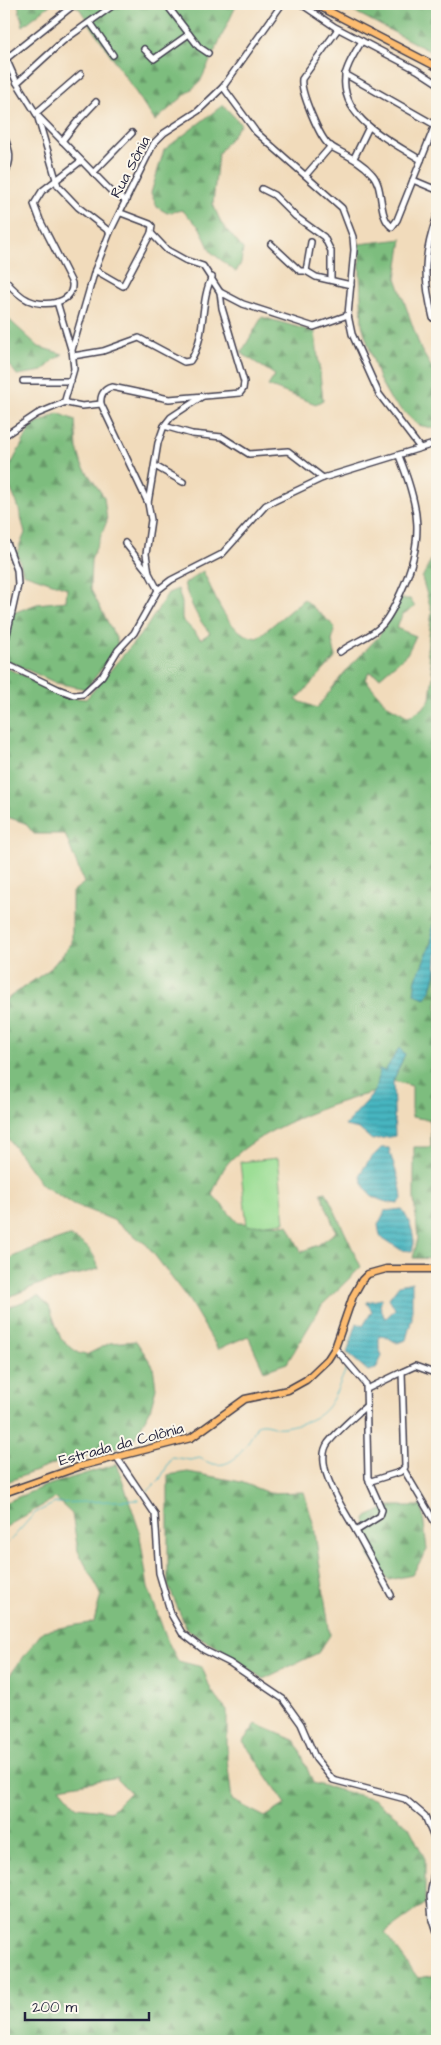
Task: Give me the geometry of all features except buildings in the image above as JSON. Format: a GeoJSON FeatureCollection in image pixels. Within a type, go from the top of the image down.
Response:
{"type":"FeatureCollection","features":[{"type":"Feature","properties":{"kind":"main road"},"geometry":{"type":"LineString","coordinates":[[315,4],[437,67]]}},
{"type":"Feature","properties":{"kind":"main road"},"geometry":{"type":"LineString","coordinates":[[320,4],[347,20]]}},
{"type":"Feature","properties":{"kind":"main road","name":"Estrada da Colônia"},"geometry":{"type":"LineString","coordinates":[[4,1493],[81,1466],[191,1438],[244,1399],[288,1390],[306,1380],[318,1370],[335,1348],[354,1296],[362,1280],[368,1274],[386,1269],[437,1269]]}},
{"type":"Feature","properties":{"kind":"street"},"geometry":{"type":"LineString","coordinates":[[75,4],[5,56],[17,83],[37,114],[93,173],[126,201]]}},
{"type":"Feature","properties":{"kind":"street"},"geometry":{"type":"LineString","coordinates":[[17,83],[63,41],[115,4]]}},
{"type":"Feature","properties":{"kind":"street"},"geometry":{"type":"LineString","coordinates":[[166,4],[199,47],[208,53]]}},
{"type":"Feature","properties":{"kind":"street","name":"Rua Sônia"},"geometry":{"type":"LineString","coordinates":[[66,402],[71,381],[73,353],[96,270],[110,232],[154,143],[164,133],[198,111],[223,87],[282,4]]}},
{"type":"Feature","properties":{"kind":"street"},"geometry":{"type":"LineString","coordinates":[[301,4],[338,29],[417,70],[437,83]]}},
{"type":"Feature","properties":{"kind":"street"},"geometry":{"type":"LineString","coordinates":[[90,22],[113,55]]}},
{"type":"Feature","properties":{"kind":"street"},"geometry":{"type":"LineString","coordinates":[[338,29],[313,62],[301,83],[303,94],[321,133],[331,146],[354,158],[375,176],[386,220],[390,226],[394,227],[436,123],[345,74]]}},
{"type":"Feature","properties":{"kind":"street"},"geometry":{"type":"LineString","coordinates":[[144,49],[154,59],[189,34]]}},
{"type":"Feature","properties":{"kind":"street"},"geometry":{"type":"LineString","coordinates":[[362,41],[345,74],[351,104],[369,127],[421,160]]}},
{"type":"Feature","properties":{"kind":"street"},"geometry":{"type":"LineString","coordinates":[[37,114],[81,74]]}},
{"type":"Feature","properties":{"kind":"street"},"geometry":{"type":"LineString","coordinates":[[223,87],[256,132],[336,202],[346,217],[353,244],[352,285],[348,316],[352,334],[379,394],[420,448]]}},
{"type":"Feature","properties":{"kind":"street"},"geometry":{"type":"LineString","coordinates":[[62,141],[96,102]]}},
{"type":"Feature","properties":{"kind":"street"},"geometry":{"type":"LineString","coordinates":[[37,114],[55,181],[70,199],[110,232]]}},
{"type":"Feature","properties":{"kind":"street"},"geometry":{"type":"LineString","coordinates":[[354,158],[369,127]]}},
{"type":"Feature","properties":{"kind":"street"},"geometry":{"type":"LineString","coordinates":[[93,173],[132,133]]}},
{"type":"Feature","properties":{"kind":"street"},"geometry":{"type":"LineString","coordinates":[[4,136],[10,157],[10,166],[4,174]]}},
{"type":"Feature","properties":{"kind":"street"},"geometry":{"type":"LineString","coordinates":[[306,175],[331,146]]}},
{"type":"Feature","properties":{"kind":"street"},"geometry":{"type":"LineString","coordinates":[[4,279],[28,300],[57,302],[67,298],[72,289],[72,283],[40,220],[34,204],[38,195],[81,161]]}},
{"type":"Feature","properties":{"kind":"street"},"geometry":{"type":"LineString","coordinates":[[412,180],[437,190]]}},
{"type":"Feature","properties":{"kind":"street"},"geometry":{"type":"LineString","coordinates":[[262,188],[272,193],[295,216],[324,237],[331,251],[331,280]]}},
{"type":"Feature","properties":{"kind":"street"},"geometry":{"type":"LineString","coordinates":[[96,270],[119,286],[123,286],[151,233],[152,226],[150,224],[121,213]]}},
{"type":"Feature","properties":{"kind":"street"},"geometry":{"type":"LineString","coordinates":[[433,318],[425,288],[425,263],[429,239],[437,216]]}},
{"type":"Feature","properties":{"kind":"street"},"geometry":{"type":"LineString","coordinates":[[149,573],[146,558],[151,520],[148,503],[101,404],[104,391],[112,387],[169,399],[238,394],[244,386],[222,308],[220,292],[212,277],[200,264],[185,260],[162,246],[151,233]]}},
{"type":"Feature","properties":{"kind":"street"},"geometry":{"type":"LineString","coordinates":[[306,271],[311,242]]}},
{"type":"Feature","properties":{"kind":"street"},"geometry":{"type":"LineString","coordinates":[[271,244],[300,271],[306,271],[316,277],[352,285]]}},
{"type":"Feature","properties":{"kind":"street"},"geometry":{"type":"LineString","coordinates":[[57,302],[73,353],[103,351],[139,338],[181,360],[190,361],[198,341],[207,287],[212,277]]}},
{"type":"Feature","properties":{"kind":"street"},"geometry":{"type":"LineString","coordinates":[[220,292],[243,304],[304,325],[322,326],[348,316]]}},
{"type":"Feature","properties":{"kind":"street"},"geometry":{"type":"LineString","coordinates":[[23,381],[71,381]]}},
{"type":"Feature","properties":{"kind":"street"},"geometry":{"type":"LineString","coordinates":[[148,503],[164,426],[171,417],[203,396]]}},
{"type":"Feature","properties":{"kind":"street"},"geometry":{"type":"LineString","coordinates":[[4,436],[37,414],[66,402],[82,406],[101,404]]}},
{"type":"Feature","properties":{"kind":"street"},"geometry":{"type":"LineString","coordinates":[[164,426],[192,434],[222,438],[249,454],[288,451],[323,478]]}},
{"type":"Feature","properties":{"kind":"street"},"geometry":{"type":"LineString","coordinates":[[4,663],[64,692],[74,695],[83,694],[102,676],[118,650],[134,633],[158,590],[171,580],[222,554],[266,505],[323,478],[437,443]]}},
{"type":"Feature","properties":{"kind":"street"},"geometry":{"type":"LineString","coordinates":[[340,652],[383,624],[398,598],[414,561],[418,539],[417,517],[399,456]]}},
{"type":"Feature","properties":{"kind":"street"},"geometry":{"type":"LineString","coordinates":[[155,466],[183,482]]}},
{"type":"Feature","properties":{"kind":"street"},"geometry":{"type":"LineString","coordinates":[[4,540],[8,543],[18,577],[4,648]]}},
{"type":"Feature","properties":{"kind":"street"},"geometry":{"type":"LineString","coordinates":[[125,543],[149,573],[158,590]]}},
{"type":"Feature","properties":{"kind":"street"},"geometry":{"type":"LineString","coordinates":[[335,1348],[363,1379],[367,1389],[369,1480],[382,1510],[380,1516],[356,1531]]}},
{"type":"Feature","properties":{"kind":"street"},"geometry":{"type":"LineString","coordinates":[[367,1389],[415,1366],[437,1374]]}},
{"type":"Feature","properties":{"kind":"street"},"geometry":{"type":"LineString","coordinates":[[402,1372],[404,1470],[437,1526]]}},
{"type":"Feature","properties":{"kind":"street"},"geometry":{"type":"LineString","coordinates":[[367,1405],[327,1445],[323,1459],[329,1483],[391,1595]]}},
{"type":"Feature","properties":{"kind":"street"},"geometry":{"type":"LineString","coordinates":[[116,1456],[155,1514],[159,1573],[171,1614],[182,1633],[198,1646],[237,1668],[283,1699],[301,1724],[316,1759],[333,1780],[405,1799],[416,1806],[432,1829],[437,1856],[432,1878],[431,1912],[437,1936]]}},
{"type":"Feature","properties":{"kind":"street"},"geometry":{"type":"LineString","coordinates":[[369,1480],[374,1482],[404,1470]]}},
{"type":"Feature","properties":{"kind":"street"},"geometry":{"type":"LineString","coordinates":[[432,1878],[437,1873]]}},
{"type":"Feature","properties":{"kind":"green space"},"geometry":{"type":"Polygon","coordinates":[[[18,4],[51,4],[23,26],[18,4]]]}},
{"type":"Feature","properties":{"kind":"green space"},"geometry":{"type":"Polygon","coordinates":[[[70,4],[237,4],[200,82],[155,121],[79,8],[70,4]]]}},
{"type":"Feature","properties":{"kind":"green space"},"geometry":{"type":"Polygon","coordinates":[[[340,4],[437,4],[437,55],[340,4]]]}},
{"type":"Feature","properties":{"kind":"green space"},"geometry":{"type":"Polygon","coordinates":[[[223,105],[241,124],[218,154],[213,204],[221,223],[243,249],[241,263],[236,272],[211,252],[200,228],[182,210],[167,213],[157,207],[151,193],[164,150],[223,105]]]}},
{"type":"Feature","properties":{"kind":"green space"},"geometry":{"type":"Polygon","coordinates":[[[402,239],[396,278],[421,350],[437,376],[437,429],[418,425],[391,400],[379,379],[362,325],[359,244],[402,239]]]}},
{"type":"Feature","properties":{"kind":"green space"},"geometry":{"type":"Polygon","coordinates":[[[4,315],[39,347],[63,354],[43,371],[17,375],[8,363],[4,364],[4,315]]]}},
{"type":"Feature","properties":{"kind":"green space"},"geometry":{"type":"Polygon","coordinates":[[[262,317],[315,332],[323,400],[316,404],[268,386],[275,375],[241,353],[262,317]]]}},
{"type":"Feature","properties":{"kind":"green space"},"geometry":{"type":"Polygon","coordinates":[[[58,413],[75,420],[77,448],[82,465],[104,497],[107,521],[91,560],[90,588],[117,640],[118,648],[86,689],[56,683],[4,659],[4,612],[13,613],[37,604],[66,601],[67,588],[23,573],[17,552],[25,533],[18,506],[5,476],[31,427],[58,413]]]}},
{"type":"Feature","properties":{"kind":"green space"},"geometry":{"type":"Polygon","coordinates":[[[437,530],[437,924],[433,924],[431,944],[416,979],[431,990],[437,967],[437,1259],[413,1258],[418,1238],[414,1199],[414,1147],[431,1147],[430,1120],[412,1117],[412,1086],[393,1081],[405,1054],[384,1071],[379,1069],[379,1080],[375,1092],[317,1110],[277,1128],[241,1151],[228,1163],[212,1194],[238,1223],[288,1225],[301,1252],[318,1245],[336,1232],[321,1193],[326,1192],[361,1267],[322,1305],[287,1363],[264,1371],[248,1336],[218,1349],[190,1302],[147,1245],[113,1220],[73,1204],[42,1185],[4,1133],[4,1001],[50,969],[72,943],[72,892],[84,883],[65,834],[34,834],[25,823],[4,816],[4,667],[76,698],[86,699],[146,628],[168,593],[178,589],[182,603],[182,619],[201,639],[210,633],[194,610],[184,584],[203,571],[217,602],[229,621],[246,635],[257,638],[304,599],[335,627],[332,641],[336,657],[296,700],[317,708],[344,673],[379,636],[400,599],[410,599],[415,607],[403,614],[396,628],[416,636],[407,654],[380,677],[369,672],[365,679],[386,704],[409,717],[424,707],[430,699],[433,675],[427,650],[432,612],[422,578],[433,556],[437,530]]]}},
{"type":"Feature","properties":{"kind":"green space"},"geometry":{"type":"Polygon","coordinates":[[[278,1158],[285,1222],[247,1226],[240,1162],[278,1158]]]}},
{"type":"Feature","properties":{"kind":"green space"},"geometry":{"type":"Polygon","coordinates":[[[69,1236],[89,1249],[99,1269],[40,1284],[4,1299],[4,1261],[28,1250],[69,1236]]]}},
{"type":"Feature","properties":{"kind":"green space"},"geometry":{"type":"Polygon","coordinates":[[[38,1296],[49,1306],[61,1339],[78,1353],[86,1355],[110,1343],[136,1341],[153,1366],[156,1388],[150,1410],[134,1439],[112,1450],[62,1461],[4,1483],[4,1309],[38,1296]]]}},
{"type":"Feature","properties":{"kind":"green space"},"geometry":{"type":"Polygon","coordinates":[[[117,1464],[139,1530],[148,1587],[167,1640],[178,1661],[202,1667],[211,1690],[227,1711],[227,1759],[232,1800],[265,1817],[286,1804],[243,1741],[256,1724],[296,1741],[313,1783],[374,1799],[409,1827],[425,1859],[425,1904],[385,1933],[418,1978],[437,1975],[437,2041],[4,2041],[4,1826],[8,1822],[6,1807],[4,1808],[4,1683],[43,1631],[94,1622],[101,1594],[78,1551],[72,1514],[55,1498],[4,1528],[4,1503],[45,1486],[117,1464]],[[119,1777],[60,1787],[77,1807],[111,1811],[130,1792],[117,1779],[119,1777]]]}},
{"type":"Feature","properties":{"kind":"green space"},"geometry":{"type":"Polygon","coordinates":[[[188,1472],[241,1482],[269,1493],[304,1492],[314,1526],[330,1635],[318,1653],[263,1679],[226,1652],[187,1630],[168,1585],[168,1475],[188,1472]]]}},
{"type":"Feature","properties":{"kind":"green space"},"geometry":{"type":"Polygon","coordinates":[[[390,1506],[422,1506],[427,1550],[412,1575],[389,1580],[369,1556],[365,1518],[390,1506]]]}},
{"type":"Feature","properties":{"kind":"water"},"geometry":{"type":"Polygon","coordinates":[[[433,924],[437,924],[437,962],[434,981],[426,998],[414,994],[416,979],[431,944],[433,924]]]}},
{"type":"Feature","properties":{"kind":"water"},"geometry":{"type":"Polygon","coordinates":[[[399,1048],[405,1054],[393,1081],[395,1136],[372,1140],[359,1129],[345,1126],[373,1093],[379,1069],[385,1071],[399,1048]]]}},
{"type":"Feature","properties":{"kind":"water"},"geometry":{"type":"Polygon","coordinates":[[[381,1148],[389,1148],[399,1179],[402,1199],[398,1204],[373,1196],[365,1188],[362,1181],[360,1174],[369,1160],[381,1148]]]}},
{"type":"Feature","properties":{"kind":"water"},"geometry":{"type":"Polygon","coordinates":[[[402,1209],[412,1230],[414,1240],[412,1251],[401,1250],[380,1236],[378,1225],[385,1211],[402,1209]]]}},
{"type":"Feature","properties":{"kind":"water"},"geometry":{"type":"Polygon","coordinates":[[[412,1282],[412,1318],[406,1340],[397,1343],[387,1337],[379,1336],[379,1347],[382,1356],[376,1369],[368,1371],[347,1353],[357,1323],[363,1326],[372,1311],[366,1302],[382,1299],[380,1306],[385,1319],[395,1309],[389,1298],[399,1285],[412,1282]]]}},
{"type":"Feature","properties":{"kind":"waterway"},"geometry":{"type":"LineString","coordinates":[[144,1495],[160,1479],[172,1457],[190,1460],[200,1458],[220,1465],[236,1458],[248,1443],[257,1425],[265,1424],[284,1427],[299,1424],[320,1415],[332,1401],[347,1367]]}},
{"type":"Feature","properties":{"kind":"waterway"},"geometry":{"type":"LineString","coordinates":[[8,1543],[35,1513],[55,1503],[139,1500]]}}]}
